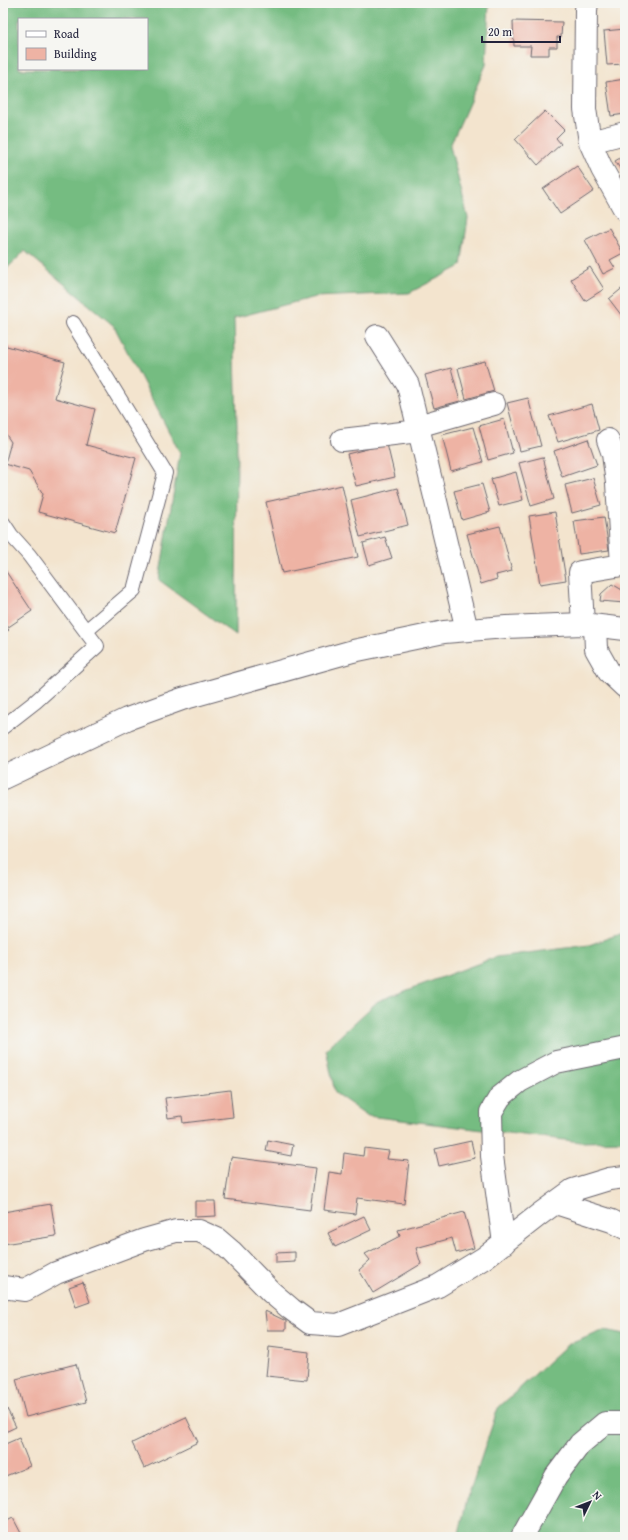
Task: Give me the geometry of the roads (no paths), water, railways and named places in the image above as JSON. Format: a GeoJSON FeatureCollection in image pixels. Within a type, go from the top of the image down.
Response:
{"type":"FeatureCollection","features":[{"type":"Feature","properties":{"kind":"street"},"geometry":{"type":"LineString","coordinates":[[587,3],[585,109],[590,142],[602,169],[625,210]]}},
{"type":"Feature","properties":{"kind":"street"},"geometry":{"type":"LineString","coordinates":[[590,142],[625,133]]}},
{"type":"Feature","properties":{"kind":"street"},"geometry":{"type":"LineString","coordinates":[[377,336],[408,385],[466,630]]}},
{"type":"Feature","properties":{"kind":"street"},"geometry":{"type":"LineString","coordinates":[[342,440],[418,429],[494,404]]}},
{"type":"Feature","properties":{"kind":"street"},"geometry":{"type":"LineString","coordinates":[[608,440],[613,454],[617,483],[622,565],[580,572],[589,625],[596,649],[609,672],[625,687]]}},
{"type":"Feature","properties":{"kind":"street"},"geometry":{"type":"LineString","coordinates":[[3,778],[127,719],[182,698],[353,652],[444,632],[506,626],[589,625],[625,629]]}},
{"type":"Feature","properties":{"kind":"street"},"geometry":{"type":"LineString","coordinates":[[504,1243],[492,1156],[491,1112],[500,1097],[520,1081],[556,1062],[625,1048]]}},
{"type":"Feature","properties":{"kind":"street"},"geometry":{"type":"LineString","coordinates":[[3,1287],[25,1290],[56,1273],[144,1240],[176,1231],[199,1231],[217,1239],[231,1251],[271,1292],[310,1323],[338,1325],[438,1286],[484,1258],[573,1190],[610,1179],[625,1178]]}},
{"type":"Feature","properties":{"kind":"street"},"geometry":{"type":"LineString","coordinates":[[556,1203],[612,1221],[625,1228]]}},
{"type":"Feature","properties":{"kind":"street"},"geometry":{"type":"LineString","coordinates":[[522,1537],[556,1476],[580,1444],[605,1423],[625,1423]]}},
{"type":"Feature","properties":{"kind":"lane"},"geometry":{"type":"LineString","coordinates":[[73,322],[165,473],[134,590],[86,631]]}},
{"type":"Feature","properties":{"kind":"lane"},"geometry":{"type":"LineString","coordinates":[[3,523],[11,535],[29,555],[97,646],[35,702],[3,727]]}}]}
